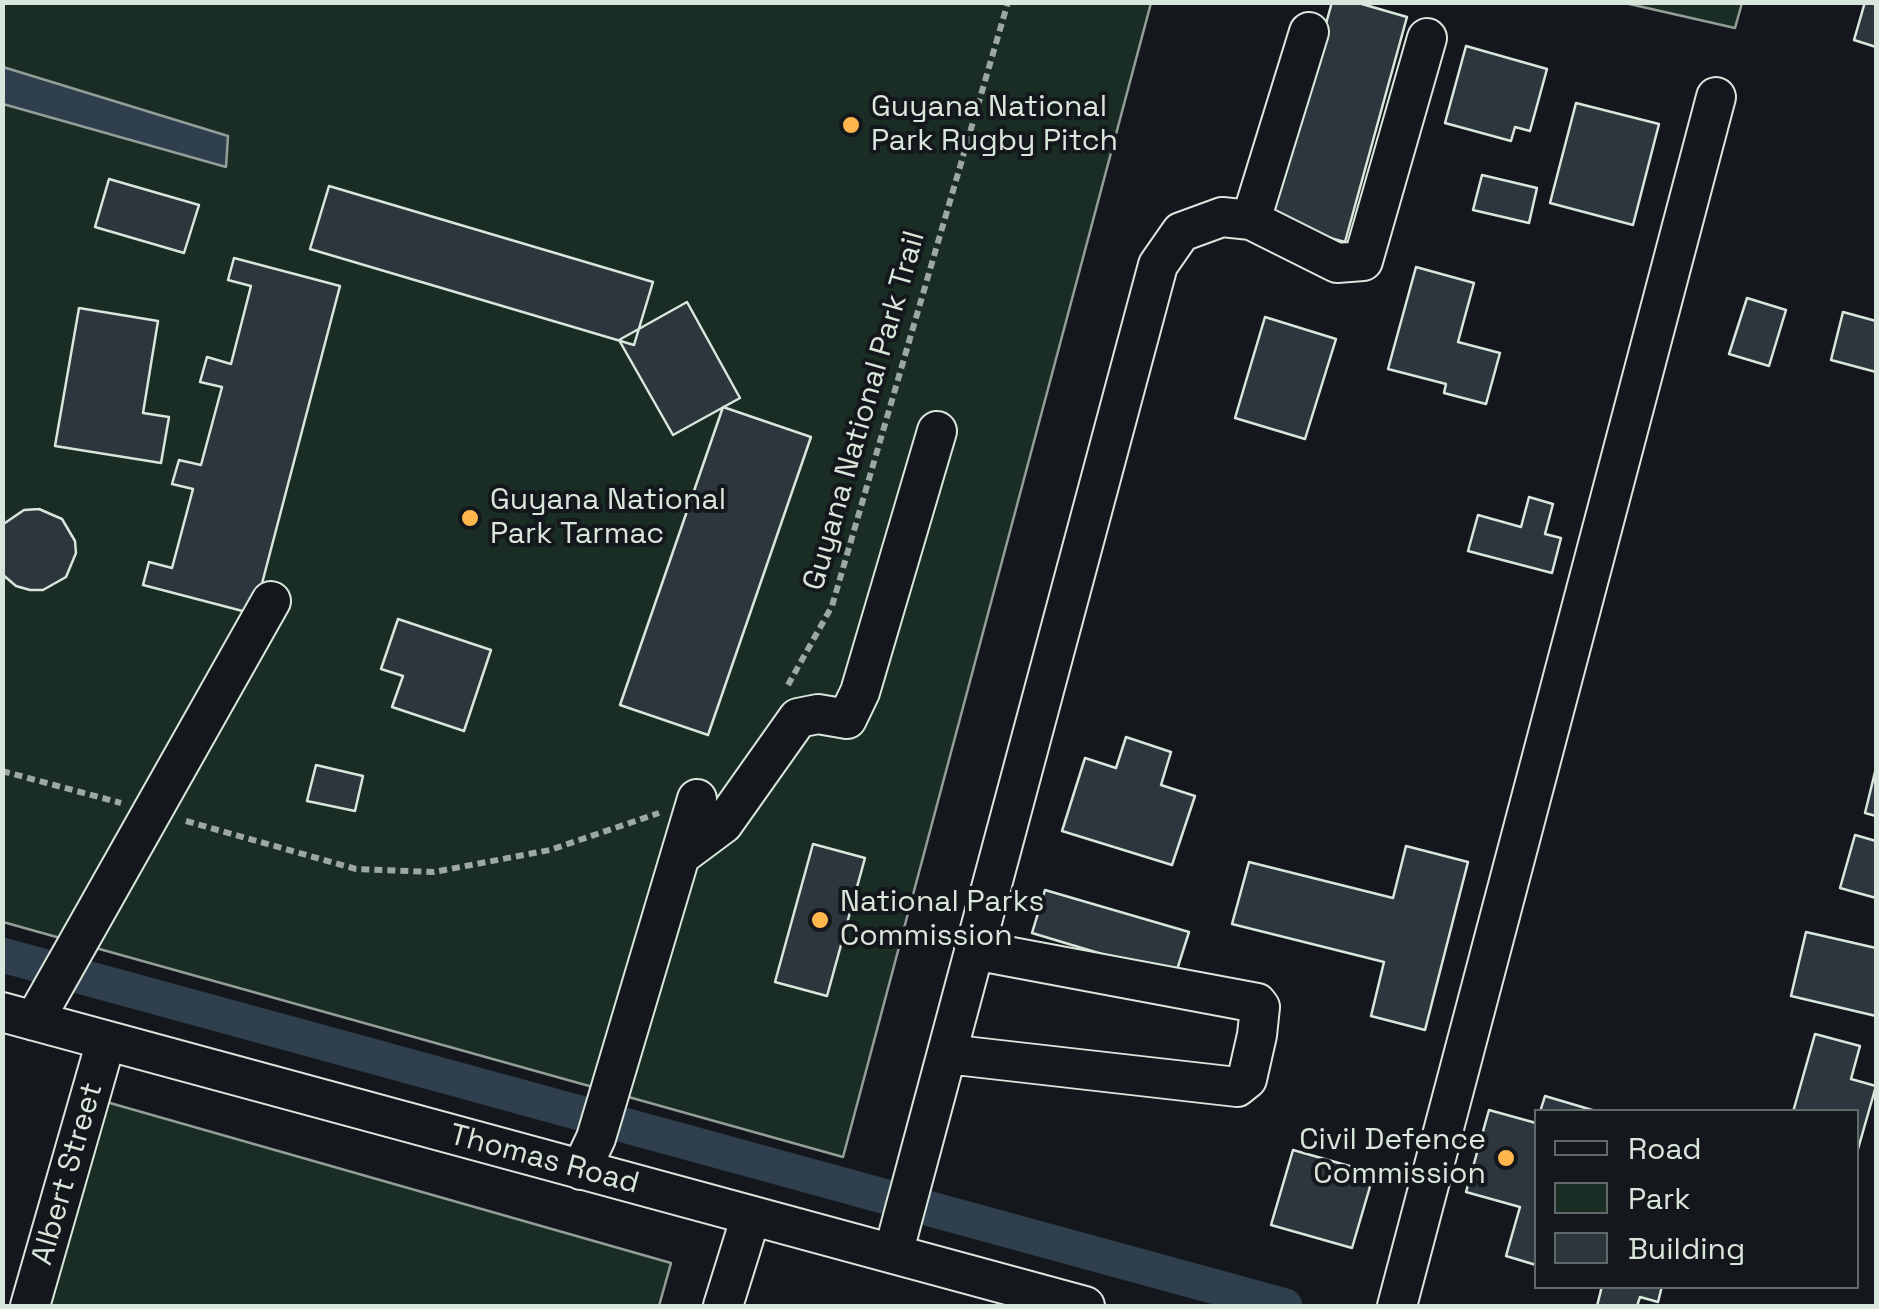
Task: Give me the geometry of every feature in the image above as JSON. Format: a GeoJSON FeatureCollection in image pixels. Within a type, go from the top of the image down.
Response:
{"type":"FeatureCollection","features":[{"type":"Feature","properties":{"kind":"street"},"geometry":{"type":"LineString","coordinates":[[1250,220],[1309,32]]}},
{"type":"Feature","properties":{"kind":"street"},"geometry":{"type":"LineString","coordinates":[[897,1240],[1158,265],[1182,232],[1222,217],[1250,220],[1337,262],[1362,262],[1427,38]]}},
{"type":"Feature","properties":{"kind":"street"},"geometry":{"type":"LineString","coordinates":[[1400,1292],[1716,97]]}},
{"type":"Feature","properties":{"kind":"street"},"geometry":{"type":"LineString","coordinates":[[680,856],[723,824],[798,718],[818,714],[847,719],[860,692],[937,431]]}},
{"type":"Feature","properties":{"kind":"street"},"geometry":{"type":"LineString","coordinates":[[29,1010],[72,957],[154,812],[185,748],[271,601]]}},
{"type":"Feature","properties":{"kind":"street"},"geometry":{"type":"LineString","coordinates":[[593,1141],[697,800]]}},
{"type":"Feature","properties":{"kind":"street"},"geometry":{"type":"LineString","coordinates":[[947,1054],[1237,1086],[1247,1079],[1257,1035],[1257,1003],[974,950]]}},
{"type":"Feature","properties":{"kind":"street","name":"Thomas Road"},"geometry":{"type":"LineString","coordinates":[[29,1010],[106,1041],[593,1141],[751,1216],[897,1240],[1085,1306]]}},
{"type":"Feature","properties":{"kind":"street","name":"Albert Street"},"geometry":{"type":"LineString","coordinates":[[30,1306],[106,1041]]}},
{"type":"Feature","properties":{"kind":"street"},"geometry":{"type":"LineString","coordinates":[[723,1306],[751,1216]]}},
{"type":"Feature","properties":{"kind":"path","name":"Guyana National Park Trail"},"geometry":{"type":"LineString","coordinates":[[787,686],[832,606],[1008,2]]}},
{"type":"Feature","properties":{"kind":"path"},"geometry":{"type":"LineString","coordinates":[[2,770],[356,868],[434,872],[550,850],[697,800]]}},
{"type":"Feature","properties":{"kind":"green space"},"geometry":{"type":"Polygon","coordinates":[[[2,3],[1151,3],[843,1157],[3,922],[2,3]]]}},
{"type":"Feature","properties":{"kind":"green space"},"geometry":{"type":"Polygon","coordinates":[[[1625,3],[1742,3],[1735,28],[1625,3]]]}},
{"type":"Feature","properties":{"kind":"green space"},"geometry":{"type":"Polygon","coordinates":[[[103,1101],[671,1263],[659,1306],[44,1306],[103,1101]]]}},
{"type":"Feature","properties":{"kind":"water"},"geometry":{"type":"Polygon","coordinates":[[[3,67],[228,136],[226,167],[3,104],[3,67]]]}},
{"type":"Feature","properties":{"kind":"building"},"geometry":{"type":"Polygon","coordinates":[[[1332,2],[1355,2],[1407,17],[1345,242],[1271,222],[1332,2]]]}},
{"type":"Feature","properties":{"kind":"building"},"geometry":{"type":"Polygon","coordinates":[[[1865,2],[1876,2],[1876,47],[1854,40],[1865,2]]]}},
{"type":"Feature","properties":{"kind":"building"},"geometry":{"type":"Polygon","coordinates":[[[1466,46],[1547,69],[1530,131],[1515,127],[1511,141],[1445,123],[1466,46]]]}},
{"type":"Feature","properties":{"kind":"building"},"geometry":{"type":"Polygon","coordinates":[[[1576,103],[1659,124],[1633,225],[1550,203],[1576,103]]]}},
{"type":"Feature","properties":{"kind":"building"},"geometry":{"type":"Polygon","coordinates":[[[1482,175],[1537,188],[1529,223],[1473,210],[1482,175]]]}},
{"type":"Feature","properties":{"kind":"building"},"geometry":{"type":"Polygon","coordinates":[[[109,179],[199,205],[184,253],[95,227],[109,179]]]}},
{"type":"Feature","properties":{"kind":"building"},"geometry":{"type":"Polygon","coordinates":[[[329,186],[653,282],[634,345],[310,249],[329,186]]]}},
{"type":"Feature","properties":{"kind":"building"},"geometry":{"type":"Polygon","coordinates":[[[234,258],[340,286],[254,614],[143,585],[149,562],[172,568],[193,489],[172,484],[179,460],[201,465],[222,387],[200,382],[207,357],[231,364],[251,286],[228,280],[234,258]]]}},
{"type":"Feature","properties":{"kind":"building"},"geometry":{"type":"Polygon","coordinates":[[[1416,267],[1474,283],[1458,342],[1500,353],[1486,404],[1444,393],[1446,384],[1388,369],[1416,267]]]}},
{"type":"Feature","properties":{"kind":"building"},"geometry":{"type":"Polygon","coordinates":[[[1747,298],[1786,310],[1769,366],[1729,354],[1747,298]]]}},
{"type":"Feature","properties":{"kind":"building"},"geometry":{"type":"Polygon","coordinates":[[[687,302],[740,398],[673,435],[619,340],[687,302]]]}},
{"type":"Feature","properties":{"kind":"building"},"geometry":{"type":"Polygon","coordinates":[[[79,308],[158,321],[143,413],[169,417],[161,463],[55,446],[79,308]]]}},
{"type":"Feature","properties":{"kind":"building"},"geometry":{"type":"Polygon","coordinates":[[[1843,312],[1876,321],[1876,372],[1831,360],[1843,312]]]}},
{"type":"Feature","properties":{"kind":"building"},"geometry":{"type":"Polygon","coordinates":[[[1265,317],[1336,339],[1305,439],[1235,418],[1265,317]]]}},
{"type":"Feature","properties":{"kind":"building"},"geometry":{"type":"Polygon","coordinates":[[[723,407],[811,437],[708,735],[620,705],[723,407]]]}},
{"type":"Feature","properties":{"kind":"building"},"geometry":{"type":"Polygon","coordinates":[[[1529,497],[1553,504],[1545,534],[1561,538],[1552,573],[1468,551],[1478,515],[1521,527],[1529,497]]]}},
{"type":"Feature","properties":{"kind":"building"},"geometry":{"type":"Polygon","coordinates":[[[39,509],[62,519],[75,541],[76,553],[66,577],[43,590],[30,590],[16,586],[2,574],[2,525],[24,510],[39,509]]]}},
{"type":"Feature","properties":{"kind":"building"},"geometry":{"type":"Polygon","coordinates":[[[398,619],[491,650],[464,731],[392,707],[403,676],[381,669],[398,619]]]}},
{"type":"Feature","properties":{"kind":"building"},"geometry":{"type":"Polygon","coordinates":[[[1126,737],[1171,752],[1161,785],[1195,796],[1172,865],[1062,831],[1085,758],[1116,768],[1126,737]]]}},
{"type":"Feature","properties":{"kind":"building"},"geometry":{"type":"Polygon","coordinates":[[[316,765],[363,776],[355,811],[307,801],[316,765]]]}},
{"type":"Feature","properties":{"kind":"building"},"geometry":{"type":"Polygon","coordinates":[[[1876,768],[1876,816],[1865,813],[1876,768]]]}},
{"type":"Feature","properties":{"kind":"building"},"geometry":{"type":"Polygon","coordinates":[[[1855,835],[1876,841],[1876,898],[1840,888],[1855,835]]]}},
{"type":"Feature","properties":{"kind":"building","name":"National Parks Commission"},"geometry":{"type":"Polygon","coordinates":[[[813,844],[865,858],[827,996],[775,982],[813,844]]]}},
{"type":"Feature","properties":{"kind":"building"},"geometry":{"type":"Polygon","coordinates":[[[1406,846],[1468,862],[1425,1030],[1371,1016],[1384,962],[1232,924],[1249,862],[1393,898],[1406,846]]]}},
{"type":"Feature","properties":{"kind":"building"},"geometry":{"type":"Polygon","coordinates":[[[1045,890],[1189,932],[1175,976],[1032,933],[1045,890]]]}},
{"type":"Feature","properties":{"kind":"building"},"geometry":{"type":"Polygon","coordinates":[[[1806,932],[1876,948],[1876,1016],[1791,996],[1806,932]]]}},
{"type":"Feature","properties":{"kind":"building"},"geometry":{"type":"Polygon","coordinates":[[[1815,1034],[1860,1046],[1851,1079],[1876,1086],[1859,1146],[1859,1109],[1794,1109],[1815,1034]]]}},
{"type":"Feature","properties":{"kind":"building","name":"Civil Defence Commission"},"geometry":{"type":"Polygon","coordinates":[[[1545,1096],[1589,1109],[1541,1109],[1545,1096]]]}},
{"type":"Feature","properties":{"kind":"building","name":"Civil Defence Commission"},"geometry":{"type":"Polygon","coordinates":[[[1489,1110],[1534,1122],[1534,1264],[1506,1256],[1520,1207],[1466,1192],[1489,1110]]]}},
{"type":"Feature","properties":{"kind":"building"},"geometry":{"type":"Polygon","coordinates":[[[1293,1150],[1374,1173],[1352,1248],[1271,1225],[1293,1150]]]}},
{"type":"Feature","properties":{"kind":"building"},"geometry":{"type":"Polygon","coordinates":[[[1601,1289],[1661,1289],[1658,1302],[1640,1297],[1637,1306],[1597,1306],[1601,1289]]]}},
{"type":"Feature","properties":{"kind":"waterway"},"geometry":{"type":"LineString","coordinates":[[2,955],[1285,1306]]}},
{"type":"Feature","properties":{"kind":"place","name":"Guyana National Park Rugby Pitch"},"geometry":{"type":"Point","coordinates":[851,125]}},
{"type":"Feature","properties":{"kind":"place","name":"Guyana National Park Tarmac"},"geometry":{"type":"Point","coordinates":[470,518]}},
{"type":"Feature","properties":{"kind":"place","name":"National Parks Commission"},"geometry":{"type":"Point","coordinates":[820,920]}},
{"type":"Feature","properties":{"kind":"place","name":"Civil Defence Commission"},"geometry":{"type":"Point","coordinates":[1506,1158]}}]}
